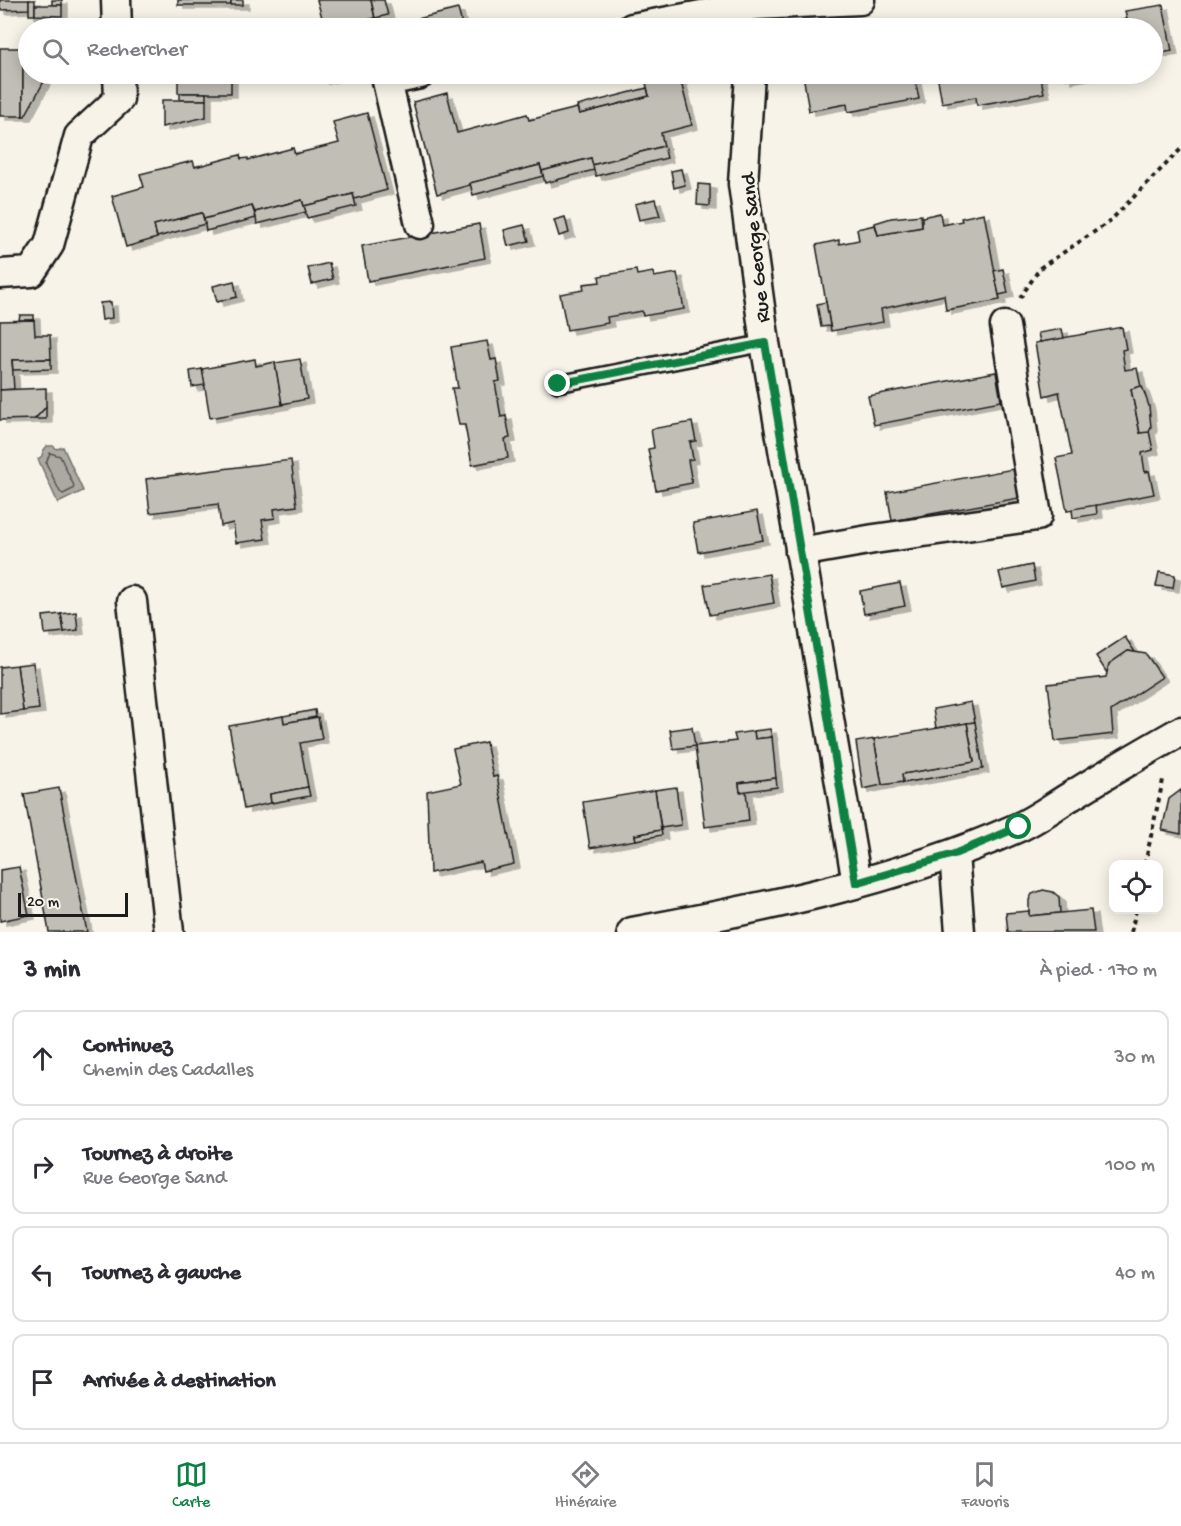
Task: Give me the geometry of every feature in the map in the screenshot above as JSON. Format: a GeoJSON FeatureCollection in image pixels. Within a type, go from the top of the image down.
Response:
{"type":"FeatureCollection","features":[{"type":"Feature","properties":{"kind":"street"},"geometry":{"type":"LineString","coordinates":[[116,0],[117,18]]}},
{"type":"Feature","properties":{"kind":"street"},"geometry":{"type":"LineString","coordinates":[[704,18],[860,0]]}},
{"type":"Feature","properties":{"kind":"street"},"geometry":{"type":"LineString","coordinates":[[0,274],[31,272],[49,245],[79,136],[119,99],[118,84]]}},
{"type":"Feature","properties":{"kind":"street"},"geometry":{"type":"LineString","coordinates":[[388,84],[420,224]]}},
{"type":"Feature","properties":{"kind":"street","name":"Rue George Sand"},"geometry":{"type":"LineString","coordinates":[[749,84],[743,184],[765,343],[856,883]]}},
{"type":"Feature","properties":{"kind":"street"},"geometry":{"type":"LineString","coordinates":[[800,552],[1038,516],[1005,326]]}},
{"type":"Feature","properties":{"kind":"street"},"geometry":{"type":"LineString","coordinates":[[132,601],[169,932]]}},
{"type":"Feature","properties":{"kind":"street"},"geometry":{"type":"LineString","coordinates":[[632,932],[752,910],[954,854],[1019,827],[1177,733]]}},
{"type":"Feature","properties":{"kind":"street"},"geometry":{"type":"LineString","coordinates":[[954,854],[960,932]]}},
{"type":"Feature","properties":{"kind":"lane"},"geometry":{"type":"LineString","coordinates":[[558,384],[765,343]]}},
{"type":"Feature","properties":{"kind":"path"},"geometry":{"type":"LineString","coordinates":[[1005,326],[1040,268],[1109,222],[1181,149]]}},
{"type":"Feature","properties":{"kind":"path"},"geometry":{"type":"LineString","coordinates":[[1146,860],[1177,733]]}},
{"type":"Feature","properties":{"kind":"path"},"geometry":{"type":"LineString","coordinates":[[1131,932],[1135,914]]}},
{"type":"Feature","properties":{"kind":"water"},"geometry":{"type":"Polygon","coordinates":[[[47,446],[57,449],[63,447],[83,491],[58,503],[38,459],[47,446]]]}},
{"type":"Feature","properties":{"kind":"building"},"geometry":{"type":"Polygon","coordinates":[[[0,0],[29,0],[29,9],[0,10],[0,0]]]}},
{"type":"Feature","properties":{"kind":"building"},"geometry":{"type":"Polygon","coordinates":[[[29,0],[35,0],[35,15],[29,15],[29,0]]]}},
{"type":"Feature","properties":{"kind":"building"},"geometry":{"type":"Polygon","coordinates":[[[52,0],[62,0],[62,5],[52,5],[52,0]]]}},
{"type":"Feature","properties":{"kind":"building"},"geometry":{"type":"Polygon","coordinates":[[[178,0],[231,0],[231,5],[178,5],[178,0]]]}},
{"type":"Feature","properties":{"kind":"building"},"geometry":{"type":"Polygon","coordinates":[[[231,0],[243,0],[243,5],[231,5],[231,0]]]}},
{"type":"Feature","properties":{"kind":"building"},"geometry":{"type":"Polygon","coordinates":[[[317,0],[371,0],[375,18],[322,18],[317,0]]]}},
{"type":"Feature","properties":{"kind":"building"},"geometry":{"type":"Polygon","coordinates":[[[371,0],[384,0],[388,15],[375,18],[371,0]]]}},
{"type":"Feature","properties":{"kind":"building"},"geometry":{"type":"Polygon","coordinates":[[[35,5],[62,5],[62,16],[35,15],[35,5]]]}},
{"type":"Feature","properties":{"kind":"building"},"geometry":{"type":"Polygon","coordinates":[[[1163,5],[1172,51],[1163,52],[1163,18],[1127,18],[1125,11],[1163,5]]]}},
{"type":"Feature","properties":{"kind":"building"},"geometry":{"type":"Polygon","coordinates":[[[458,9],[460,18],[422,18],[458,9]]]}},
{"type":"Feature","properties":{"kind":"building"},"geometry":{"type":"Polygon","coordinates":[[[0,48],[18,48],[18,84],[23,84],[23,116],[0,116],[0,48]]]}},
{"type":"Feature","properties":{"kind":"building"},"geometry":{"type":"Polygon","coordinates":[[[23,84],[43,84],[25,116],[23,116],[23,84]]]}},
{"type":"Feature","properties":{"kind":"building"},"geometry":{"type":"Polygon","coordinates":[[[178,84],[231,84],[231,93],[178,93],[178,84]]]}},
{"type":"Feature","properties":{"kind":"building"},"geometry":{"type":"Polygon","coordinates":[[[646,84],[682,84],[692,125],[661,133],[664,146],[592,165],[591,158],[542,171],[540,165],[437,194],[413,102],[447,93],[457,133],[527,114],[529,120],[577,108],[579,114],[649,96],[646,84]]]}},
{"type":"Feature","properties":{"kind":"building"},"geometry":{"type":"Polygon","coordinates":[[[805,84],[916,84],[919,99],[848,112],[847,104],[809,111],[805,84]]]}},
{"type":"Feature","properties":{"kind":"building"},"geometry":{"type":"Polygon","coordinates":[[[939,84],[1042,84],[1044,93],[977,105],[976,97],[942,103],[939,84]]]}},
{"type":"Feature","properties":{"kind":"building"},"geometry":{"type":"Polygon","coordinates":[[[647,88],[649,96],[579,114],[577,106],[647,88]]]}},
{"type":"Feature","properties":{"kind":"building"},"geometry":{"type":"Polygon","coordinates":[[[180,93],[206,93],[206,100],[180,100],[180,93]]]}},
{"type":"Feature","properties":{"kind":"building"},"geometry":{"type":"Polygon","coordinates":[[[162,100],[206,100],[206,117],[162,127],[162,100]]]}},
{"type":"Feature","properties":{"kind":"building"},"geometry":{"type":"Polygon","coordinates":[[[367,113],[387,190],[354,199],[353,194],[304,206],[302,200],[255,212],[252,206],[204,219],[202,213],[154,225],[157,238],[126,247],[112,196],[144,187],[140,174],[193,161],[195,167],[240,155],[241,159],[248,158],[248,160],[293,148],[295,154],[339,143],[333,122],[367,113]]]}},
{"type":"Feature","properties":{"kind":"building"},"geometry":{"type":"Polygon","coordinates":[[[664,146],[667,158],[596,176],[592,165],[664,146]]]}},
{"type":"Feature","properties":{"kind":"building"},"geometry":{"type":"Polygon","coordinates":[[[591,158],[594,170],[545,183],[542,171],[591,158]]]}},
{"type":"Feature","properties":{"kind":"building"},"geometry":{"type":"Polygon","coordinates":[[[540,165],[543,176],[473,195],[470,183],[540,165]]]}},
{"type":"Feature","properties":{"kind":"building"},"geometry":{"type":"Polygon","coordinates":[[[681,169],[685,185],[674,188],[671,171],[681,169]]]}},
{"type":"Feature","properties":{"kind":"building"},"geometry":{"type":"Polygon","coordinates":[[[698,184],[710,185],[710,206],[697,205],[698,184]]]}},
{"type":"Feature","properties":{"kind":"building"},"geometry":{"type":"Polygon","coordinates":[[[353,194],[356,206],[307,218],[304,206],[353,194]]]}},
{"type":"Feature","properties":{"kind":"building"},"geometry":{"type":"Polygon","coordinates":[[[655,199],[660,216],[639,220],[635,204],[655,199]]]}},
{"type":"Feature","properties":{"kind":"building"},"geometry":{"type":"Polygon","coordinates":[[[302,200],[306,212],[257,224],[255,212],[302,200]]]}},
{"type":"Feature","properties":{"kind":"building"},"geometry":{"type":"Polygon","coordinates":[[[252,206],[256,218],[206,231],[204,219],[252,206]]]}},
{"type":"Feature","properties":{"kind":"building"},"geometry":{"type":"Polygon","coordinates":[[[202,213],[205,224],[157,237],[154,225],[202,213]]]}},
{"type":"Feature","properties":{"kind":"building"},"geometry":{"type":"Polygon","coordinates":[[[940,213],[942,225],[984,213],[1000,300],[946,310],[944,295],[881,309],[883,322],[831,331],[816,245],[839,240],[839,244],[859,240],[857,229],[875,225],[878,235],[922,227],[922,217],[940,213]]]}},
{"type":"Feature","properties":{"kind":"building"},"geometry":{"type":"Polygon","coordinates":[[[921,215],[922,227],[878,235],[875,223],[891,218],[921,215]]]}},
{"type":"Feature","properties":{"kind":"building"},"geometry":{"type":"Polygon","coordinates":[[[565,217],[569,233],[559,236],[554,220],[565,217]]]}},
{"type":"Feature","properties":{"kind":"building"},"geometry":{"type":"Polygon","coordinates":[[[479,224],[485,258],[368,281],[362,246],[479,224]]]}},
{"type":"Feature","properties":{"kind":"building"},"geometry":{"type":"Polygon","coordinates":[[[524,225],[529,241],[508,246],[504,230],[524,225]]]}},
{"type":"Feature","properties":{"kind":"building"},"geometry":{"type":"Polygon","coordinates":[[[329,263],[333,279],[312,284],[308,268],[329,263]]]}},
{"type":"Feature","properties":{"kind":"building"},"geometry":{"type":"Polygon","coordinates":[[[1003,269],[1008,293],[999,295],[994,271],[1003,269]]]}},
{"type":"Feature","properties":{"kind":"building"},"geometry":{"type":"Polygon","coordinates":[[[636,270],[637,275],[653,272],[654,277],[677,273],[684,309],[643,316],[642,311],[607,317],[608,323],[567,330],[560,294],[584,290],[583,284],[600,282],[599,276],[636,270]]]}},
{"type":"Feature","properties":{"kind":"building"},"geometry":{"type":"Polygon","coordinates":[[[234,281],[237,297],[217,302],[213,286],[234,281]]]}},
{"type":"Feature","properties":{"kind":"building"},"geometry":{"type":"Polygon","coordinates":[[[111,302],[112,318],[102,320],[100,303],[111,302]]]}},
{"type":"Feature","properties":{"kind":"building"},"geometry":{"type":"Polygon","coordinates":[[[826,302],[830,326],[821,327],[817,304],[826,302]]]}},
{"type":"Feature","properties":{"kind":"building"},"geometry":{"type":"Polygon","coordinates":[[[20,315],[34,315],[34,320],[19,320],[20,315]]]}},
{"type":"Feature","properties":{"kind":"building"},"geometry":{"type":"Polygon","coordinates":[[[34,320],[35,335],[50,335],[51,359],[12,360],[14,389],[0,390],[0,321],[34,320]]]}},
{"type":"Feature","properties":{"kind":"building"},"geometry":{"type":"Polygon","coordinates":[[[1122,327],[1126,349],[1122,350],[1125,370],[1137,368],[1141,387],[1131,389],[1140,433],[1149,431],[1153,450],[1142,453],[1145,472],[1149,471],[1154,494],[1067,511],[1056,458],[1072,455],[1059,392],[1044,396],[1035,343],[1122,327]]]}},
{"type":"Feature","properties":{"kind":"building"},"geometry":{"type":"Polygon","coordinates":[[[1062,329],[1064,338],[1040,342],[1038,333],[1062,329]]]}},
{"type":"Feature","properties":{"kind":"building"},"geometry":{"type":"Polygon","coordinates":[[[487,341],[491,360],[496,359],[500,381],[495,382],[501,417],[506,416],[510,438],[505,439],[508,458],[472,465],[465,425],[459,425],[452,388],[458,388],[451,347],[487,341]]]}},
{"type":"Feature","properties":{"kind":"building"},"geometry":{"type":"Polygon","coordinates":[[[51,359],[51,369],[13,370],[12,360],[51,359]]]}},
{"type":"Feature","properties":{"kind":"building"},"geometry":{"type":"Polygon","coordinates":[[[255,359],[256,366],[275,362],[283,405],[210,418],[202,369],[255,359]]]}},
{"type":"Feature","properties":{"kind":"building"},"geometry":{"type":"Polygon","coordinates":[[[300,359],[307,399],[282,404],[275,363],[300,359]]]}},
{"type":"Feature","properties":{"kind":"building"},"geometry":{"type":"Polygon","coordinates":[[[202,369],[205,385],[192,387],[190,371],[202,369]]]}},
{"type":"Feature","properties":{"kind":"building"},"geometry":{"type":"Polygon","coordinates":[[[996,372],[1001,401],[874,425],[868,396],[996,372]]]}},
{"type":"Feature","properties":{"kind":"building"},"geometry":{"type":"Polygon","coordinates":[[[1142,386],[1149,406],[1151,427],[1149,432],[1140,433],[1131,389],[1142,386]]]}},
{"type":"Feature","properties":{"kind":"building"},"geometry":{"type":"Polygon","coordinates":[[[46,388],[46,407],[35,419],[0,420],[0,390],[46,388]]]}},
{"type":"Feature","properties":{"kind":"building"},"geometry":{"type":"Polygon","coordinates":[[[46,407],[46,419],[35,419],[46,407]]]}},
{"type":"Feature","properties":{"kind":"building"},"geometry":{"type":"Polygon","coordinates":[[[692,422],[696,441],[690,442],[693,459],[688,460],[692,483],[656,490],[648,449],[654,448],[651,429],[692,422]]]}},
{"type":"Feature","properties":{"kind":"building"},"geometry":{"type":"Polygon","coordinates":[[[291,460],[297,506],[274,509],[275,518],[262,520],[265,539],[236,543],[233,523],[221,526],[218,504],[150,513],[146,479],[291,460]]]}},
{"type":"Feature","properties":{"kind":"building"},"geometry":{"type":"Polygon","coordinates":[[[1013,469],[1019,498],[892,521],[887,492],[1013,469]]]}},
{"type":"Feature","properties":{"kind":"building"},"geometry":{"type":"Polygon","coordinates":[[[1096,505],[1097,514],[1073,518],[1072,509],[1096,505]]]}},
{"type":"Feature","properties":{"kind":"building"},"geometry":{"type":"Polygon","coordinates":[[[757,511],[763,540],[698,552],[693,523],[757,511]]]}},
{"type":"Feature","properties":{"kind":"building"},"geometry":{"type":"Polygon","coordinates":[[[1032,565],[1035,581],[1003,588],[999,572],[1032,565]]]}},
{"type":"Feature","properties":{"kind":"building"},"geometry":{"type":"Polygon","coordinates":[[[1159,572],[1175,575],[1173,588],[1156,586],[1159,572]]]}},
{"type":"Feature","properties":{"kind":"building"},"geometry":{"type":"Polygon","coordinates":[[[769,574],[774,603],[710,615],[704,585],[769,574]]]}},
{"type":"Feature","properties":{"kind":"building"},"geometry":{"type":"Polygon","coordinates":[[[900,583],[905,606],[864,614],[860,591],[900,583]]]}},
{"type":"Feature","properties":{"kind":"building"},"geometry":{"type":"Polygon","coordinates":[[[76,612],[78,630],[64,632],[61,614],[76,612]]]}},
{"type":"Feature","properties":{"kind":"building"},"geometry":{"type":"Polygon","coordinates":[[[61,614],[64,632],[45,634],[43,616],[61,614]]]}},
{"type":"Feature","properties":{"kind":"building"},"geometry":{"type":"Polygon","coordinates":[[[1125,637],[1135,652],[1128,651],[1109,664],[1107,673],[1096,656],[1125,637]]]}},
{"type":"Feature","properties":{"kind":"building"},"geometry":{"type":"Polygon","coordinates":[[[1128,651],[1146,654],[1162,677],[1111,711],[1113,734],[1055,741],[1048,684],[1106,677],[1109,664],[1128,651]]]}},
{"type":"Feature","properties":{"kind":"building"},"geometry":{"type":"Polygon","coordinates":[[[33,663],[39,709],[23,711],[17,665],[33,663]]]}},
{"type":"Feature","properties":{"kind":"building"},"geometry":{"type":"Polygon","coordinates":[[[17,665],[23,711],[0,714],[0,667],[17,665]]]}},
{"type":"Feature","properties":{"kind":"building"},"geometry":{"type":"Polygon","coordinates":[[[971,702],[975,722],[936,728],[933,709],[971,702]]]}},
{"type":"Feature","properties":{"kind":"building"},"geometry":{"type":"Polygon","coordinates":[[[315,710],[316,717],[284,723],[283,716],[315,710]]]}},
{"type":"Feature","properties":{"kind":"building"},"geometry":{"type":"Polygon","coordinates":[[[283,716],[284,723],[318,717],[322,739],[300,743],[308,787],[270,794],[271,803],[244,809],[229,726],[283,716]]]}},
{"type":"Feature","properties":{"kind":"building"},"geometry":{"type":"Polygon","coordinates":[[[975,722],[983,769],[903,783],[902,774],[974,762],[967,723],[975,722]]]}},
{"type":"Feature","properties":{"kind":"building"},"geometry":{"type":"Polygon","coordinates":[[[967,723],[974,762],[902,774],[903,782],[882,785],[874,739],[967,723]]]}},
{"type":"Feature","properties":{"kind":"building"},"geometry":{"type":"Polygon","coordinates":[[[692,727],[695,746],[673,749],[670,730],[692,727]]]}},
{"type":"Feature","properties":{"kind":"building"},"geometry":{"type":"Polygon","coordinates":[[[770,729],[772,737],[755,739],[754,731],[770,729]]]}},
{"type":"Feature","properties":{"kind":"building"},"geometry":{"type":"Polygon","coordinates":[[[754,731],[755,739],[772,737],[776,778],[739,783],[740,792],[746,791],[749,821],[705,827],[695,746],[736,741],[734,734],[754,731]]]}},
{"type":"Feature","properties":{"kind":"building"},"geometry":{"type":"Polygon","coordinates":[[[874,739],[882,785],[863,789],[856,742],[874,739]]]}},
{"type":"Feature","properties":{"kind":"building"},"geometry":{"type":"Polygon","coordinates":[[[486,742],[493,777],[497,776],[514,864],[483,871],[481,862],[430,873],[427,791],[461,784],[453,749],[486,742]]]}},
{"type":"Feature","properties":{"kind":"building"},"geometry":{"type":"Polygon","coordinates":[[[776,778],[777,787],[740,792],[739,783],[776,778]]]}},
{"type":"Feature","properties":{"kind":"building"},"geometry":{"type":"Polygon","coordinates":[[[308,787],[310,796],[271,803],[270,794],[308,787]]]}},
{"type":"Feature","properties":{"kind":"building"},"geometry":{"type":"Polygon","coordinates":[[[676,787],[681,825],[661,828],[655,790],[676,787]]]}},
{"type":"Feature","properties":{"kind":"building"},"geometry":{"type":"Polygon","coordinates":[[[59,788],[87,932],[49,932],[24,794],[59,788]]]}},
{"type":"Feature","properties":{"kind":"building"},"geometry":{"type":"Polygon","coordinates":[[[655,790],[661,830],[635,835],[636,840],[590,848],[583,802],[655,790]]]}},
{"type":"Feature","properties":{"kind":"building"},"geometry":{"type":"Polygon","coordinates":[[[1181,790],[1181,834],[1162,830],[1169,799],[1181,790]]]}},
{"type":"Feature","properties":{"kind":"building"},"geometry":{"type":"Polygon","coordinates":[[[661,830],[662,835],[636,840],[635,835],[661,830]]]}},
{"type":"Feature","properties":{"kind":"building"},"geometry":{"type":"Polygon","coordinates":[[[19,867],[29,915],[0,921],[0,870],[19,867]]]}},
{"type":"Feature","properties":{"kind":"building"},"geometry":{"type":"Polygon","coordinates":[[[1043,890],[1053,892],[1059,897],[1060,913],[1029,916],[1029,900],[1032,894],[1043,890]]]}},
{"type":"Feature","properties":{"kind":"building"},"geometry":{"type":"Polygon","coordinates":[[[1091,910],[1094,932],[1008,932],[1006,913],[1029,911],[1029,916],[1091,910]]]}},
{"type":"Feature","properties":{"kind":"route"},"geometry":{"type":"LineString","coordinates":[[558,384],[765,343],[856,883],[954,854],[1019,827]]}}]}
